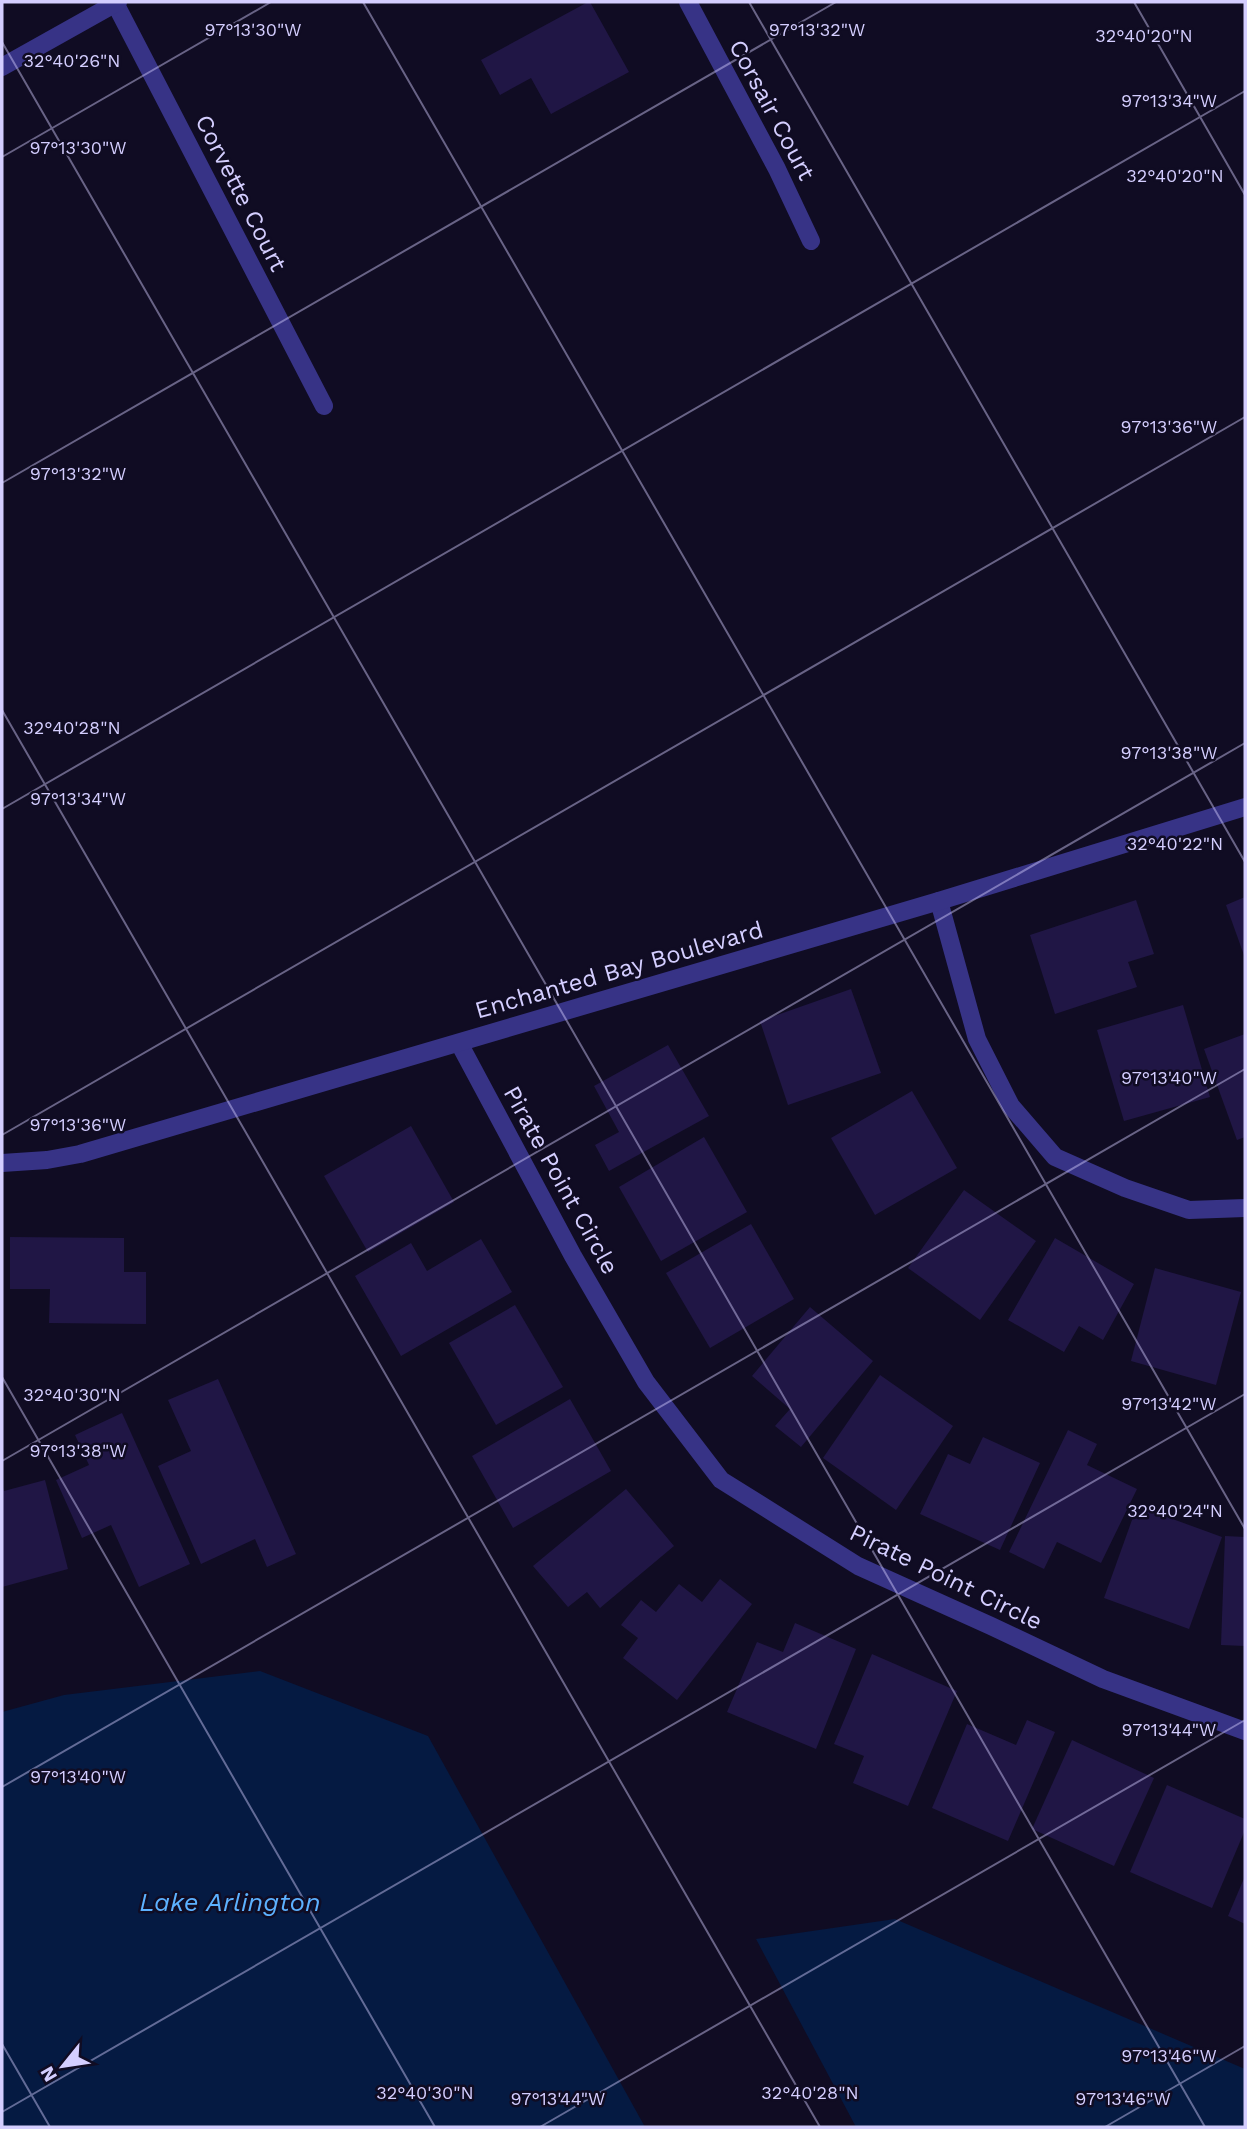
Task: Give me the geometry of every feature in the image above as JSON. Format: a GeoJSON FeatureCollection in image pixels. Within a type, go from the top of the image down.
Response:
{"type":"FeatureCollection","features":[{"type":"Feature","properties":{"kind":"street","name":"Corsair Court"},"geometry":{"type":"LineString","coordinates":[[688,2],[777,169],[811,241]]}},
{"type":"Feature","properties":{"kind":"street"},"geometry":{"type":"LineString","coordinates":[[2,67],[117,3]]}},
{"type":"Feature","properties":{"kind":"street","name":"Corvette Court"},"geometry":{"type":"LineString","coordinates":[[117,3],[324,405]]}},
{"type":"Feature","properties":{"kind":"street","name":"Enchanted Bay Boulevard"},"geometry":{"type":"LineString","coordinates":[[2,1163],[47,1160],[80,1154],[939,901],[1245,807]]}},
{"type":"Feature","properties":{"kind":"street"},"geometry":{"type":"LineString","coordinates":[[939,901],[977,1039],[1011,1106],[1055,1157],[1125,1188],[1189,1210],[1245,1208]]}},
{"type":"Feature","properties":{"kind":"street","name":"Pirate Point Circle"},"geometry":{"type":"LineString","coordinates":[[459,1043],[573,1256],[646,1382],[722,1480],[858,1566],[1103,1679],[1245,1731]]}},
{"type":"Feature","properties":{"kind":"water","name":"Lake Arlington"},"geometry":{"type":"Polygon","coordinates":[[[260,1671],[428,1736],[645,2127],[2,2127],[2,1712],[64,1695],[260,1671]]]}},
{"type":"Feature","properties":{"kind":"water"},"geometry":{"type":"Polygon","coordinates":[[[895,1919],[1245,2069],[1245,2127],[856,2127],[756,1939],[895,1919]]]}},
{"type":"Feature","properties":{"kind":"building"},"geometry":{"type":"Polygon","coordinates":[[[588,2],[629,72],[551,114],[531,78],[500,95],[481,60],[588,2]]]}},
{"type":"Feature","properties":{"kind":"building"},"geometry":{"type":"Polygon","coordinates":[[[1245,897],[1245,958],[1226,905],[1245,897]]]}},
{"type":"Feature","properties":{"kind":"building"},"geometry":{"type":"Polygon","coordinates":[[[1136,900],[1154,954],[1128,962],[1137,987],[1055,1014],[1030,935],[1136,900]]]}},
{"type":"Feature","properties":{"kind":"building"},"geometry":{"type":"Polygon","coordinates":[[[851,989],[881,1073],[788,1105],[760,1021],[851,989]]]}},
{"type":"Feature","properties":{"kind":"building"},"geometry":{"type":"Polygon","coordinates":[[[1183,1005],[1210,1097],[1124,1121],[1097,1030],[1183,1005]]]}},
{"type":"Feature","properties":{"kind":"building"},"geometry":{"type":"Polygon","coordinates":[[[1245,1034],[1245,1137],[1237,1140],[1204,1049],[1245,1034]]]}},
{"type":"Feature","properties":{"kind":"building"},"geometry":{"type":"Polygon","coordinates":[[[668,1045],[709,1116],[609,1171],[595,1145],[619,1132],[594,1086],[668,1045]]]}},
{"type":"Feature","properties":{"kind":"building"},"geometry":{"type":"Polygon","coordinates":[[[912,1091],[957,1168],[875,1215],[831,1138],[912,1091]]]}},
{"type":"Feature","properties":{"kind":"building"},"geometry":{"type":"Polygon","coordinates":[[[411,1126],[454,1202],[368,1252],[324,1176],[411,1126]]]}},
{"type":"Feature","properties":{"kind":"building"},"geometry":{"type":"Polygon","coordinates":[[[704,1137],[747,1212],[661,1261],[619,1187],[704,1137]]]}},
{"type":"Feature","properties":{"kind":"building"},"geometry":{"type":"Polygon","coordinates":[[[964,1190],[1036,1241],[980,1320],[908,1268],[964,1190]]]}},
{"type":"Feature","properties":{"kind":"building"},"geometry":{"type":"Polygon","coordinates":[[[751,1224],[794,1299],[710,1348],[666,1273],[751,1224]]]}},
{"type":"Feature","properties":{"kind":"building"},"geometry":{"type":"Polygon","coordinates":[[[10,1237],[124,1238],[124,1272],[146,1272],[146,1324],[49,1323],[50,1289],[10,1289],[10,1237]]]}},
{"type":"Feature","properties":{"kind":"building"},"geometry":{"type":"Polygon","coordinates":[[[1055,1238],[1134,1284],[1103,1340],[1079,1326],[1064,1352],[1008,1320],[1055,1238]]]}},
{"type":"Feature","properties":{"kind":"building"},"geometry":{"type":"Polygon","coordinates":[[[481,1239],[512,1292],[401,1356],[355,1276],[411,1243],[427,1271],[481,1239]]]}},
{"type":"Feature","properties":{"kind":"building"},"geometry":{"type":"Polygon","coordinates":[[[1155,1268],[1241,1292],[1216,1385],[1131,1361],[1155,1268]]]}},
{"type":"Feature","properties":{"kind":"building"},"geometry":{"type":"Polygon","coordinates":[[[515,1305],[563,1387],[496,1425],[449,1343],[515,1305]]]}},
{"type":"Feature","properties":{"kind":"building"},"geometry":{"type":"Polygon","coordinates":[[[810,1307],[873,1361],[801,1447],[775,1426],[790,1409],[752,1376],[810,1307]]]}},
{"type":"Feature","properties":{"kind":"building"},"geometry":{"type":"Polygon","coordinates":[[[880,1375],[953,1426],[896,1510],[823,1458],[880,1375]]]}},
{"type":"Feature","properties":{"kind":"building"},"geometry":{"type":"Polygon","coordinates":[[[218,1379],[296,1554],[267,1567],[255,1539],[201,1564],[158,1466],[191,1451],[168,1400],[218,1379]]]}},
{"type":"Feature","properties":{"kind":"building"},"geometry":{"type":"Polygon","coordinates":[[[570,1399],[611,1471],[513,1528],[472,1456],[570,1399]]]}},
{"type":"Feature","properties":{"kind":"building"},"geometry":{"type":"Polygon","coordinates":[[[122,1413],[190,1564],[139,1587],[111,1525],[82,1538],[56,1480],[89,1465],[75,1435],[122,1413]]]}},
{"type":"Feature","properties":{"kind":"building"},"geometry":{"type":"Polygon","coordinates":[[[1068,1430],[1097,1444],[1087,1465],[1137,1489],[1101,1563],[1057,1542],[1044,1569],[1009,1552],[1068,1430]]]}},
{"type":"Feature","properties":{"kind":"building"},"geometry":{"type":"Polygon","coordinates":[[[983,1437],[1040,1463],[1000,1550],[920,1514],[948,1454],[970,1464],[983,1437]]]}},
{"type":"Feature","properties":{"kind":"building"},"geometry":{"type":"Polygon","coordinates":[[[45,1480],[68,1569],[2,1587],[2,1484],[4,1491],[45,1480]]]}},
{"type":"Feature","properties":{"kind":"building"},"geometry":{"type":"Polygon","coordinates":[[[626,1489],[674,1546],[600,1608],[587,1592],[568,1607],[533,1566],[626,1489]]]}},
{"type":"Feature","properties":{"kind":"building"},"geometry":{"type":"Polygon","coordinates":[[[1137,1506],[1222,1537],[1189,1629],[1104,1598],[1137,1506]]]}},
{"type":"Feature","properties":{"kind":"building"},"geometry":{"type":"Polygon","coordinates":[[[1225,1536],[1245,1537],[1245,1646],[1221,1645],[1225,1536]]]}},
{"type":"Feature","properties":{"kind":"building"},"geometry":{"type":"Polygon","coordinates":[[[720,1579],[752,1604],[677,1700],[623,1658],[638,1638],[621,1625],[641,1600],[656,1612],[679,1584],[702,1602],[720,1579]]]}},
{"type":"Feature","properties":{"kind":"building"},"geometry":{"type":"Polygon","coordinates":[[[795,1623],[856,1649],[816,1749],[727,1712],[757,1642],[783,1652],[795,1623]]]}},
{"type":"Feature","properties":{"kind":"building"},"geometry":{"type":"Polygon","coordinates":[[[872,1654],[957,1691],[908,1806],[853,1783],[864,1756],[834,1744],[872,1654]]]}},
{"type":"Feature","properties":{"kind":"building"},"geometry":{"type":"Polygon","coordinates":[[[1027,1720],[1055,1732],[1008,1841],[932,1808],[967,1724],[1016,1745],[1027,1720]]]}},
{"type":"Feature","properties":{"kind":"building"},"geometry":{"type":"Polygon","coordinates":[[[1072,1740],[1154,1778],[1114,1866],[1032,1829],[1072,1740]]]}},
{"type":"Feature","properties":{"kind":"building"},"geometry":{"type":"Polygon","coordinates":[[[1167,1785],[1245,1819],[1245,1830],[1212,1908],[1130,1872],[1167,1785]]]}},
{"type":"Feature","properties":{"kind":"building"},"geometry":{"type":"Polygon","coordinates":[[[1245,1876],[1245,1924],[1228,1916],[1245,1876]]]}}]}
